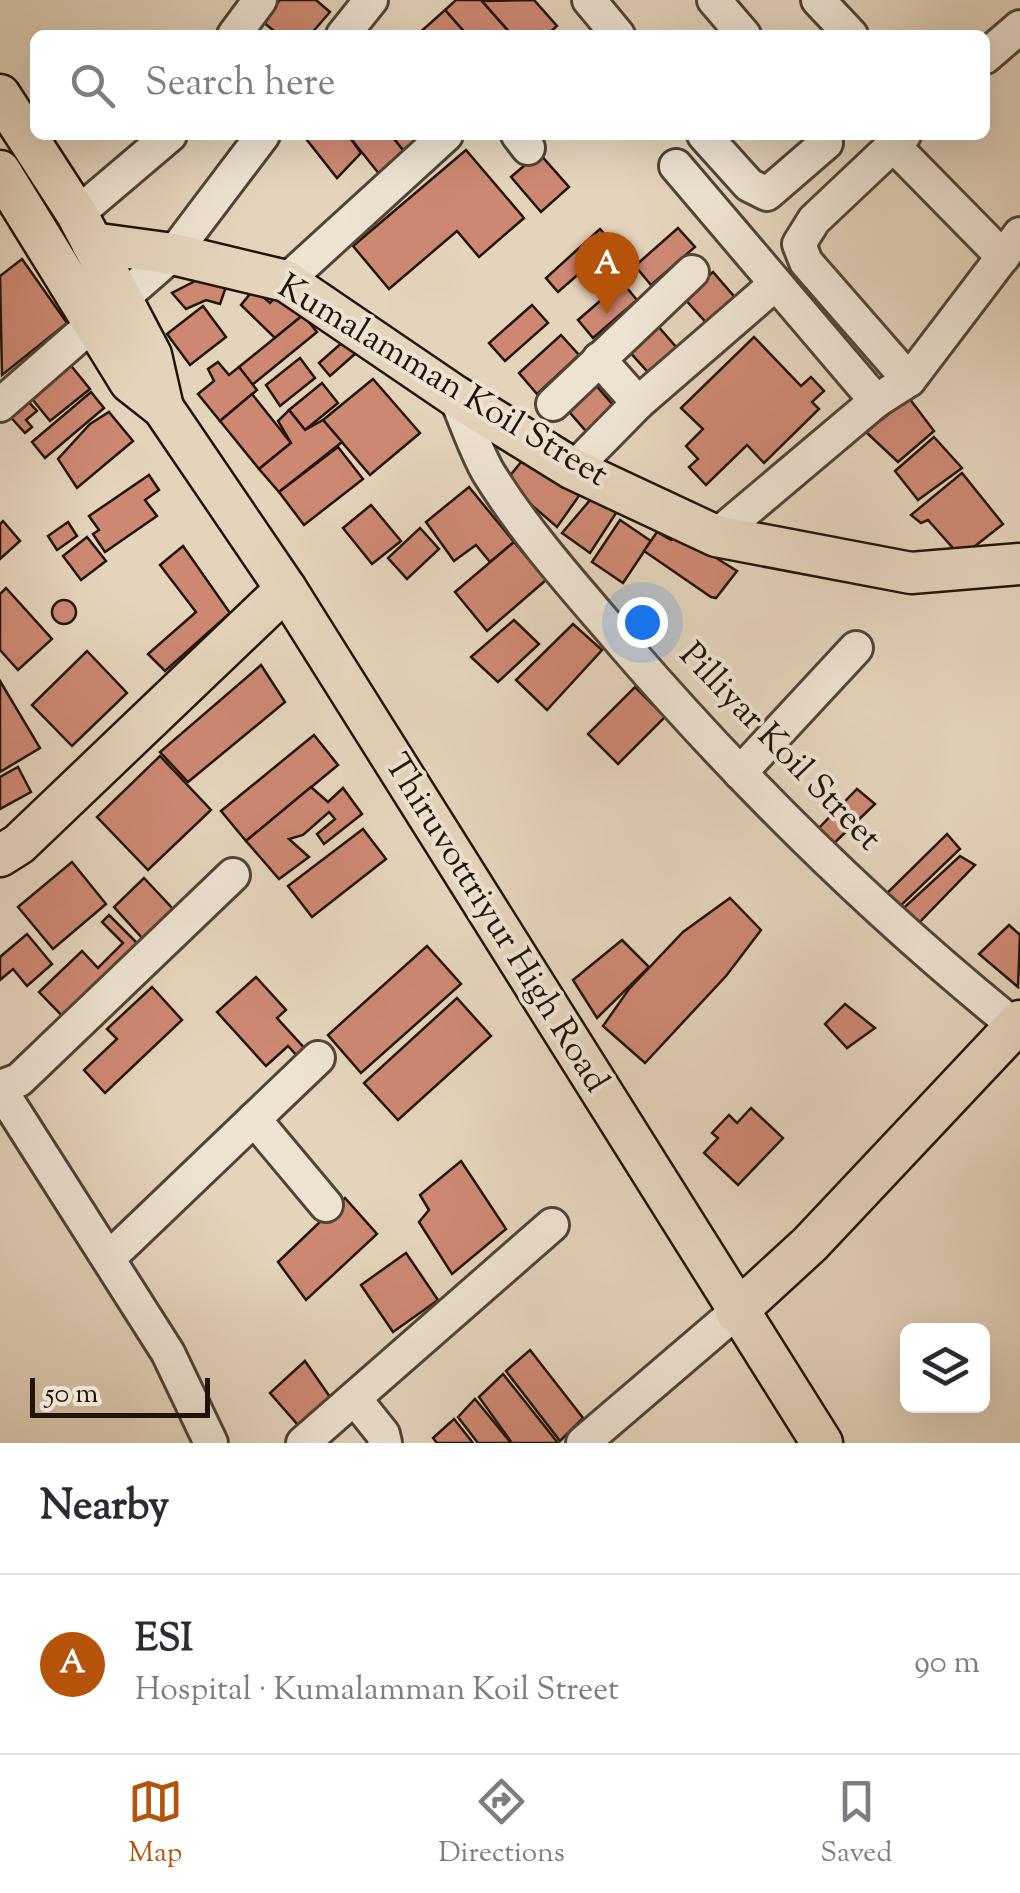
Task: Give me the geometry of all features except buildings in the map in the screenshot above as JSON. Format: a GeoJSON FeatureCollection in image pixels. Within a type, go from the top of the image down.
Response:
{"type":"FeatureCollection","features":[{"type":"Feature","properties":{"kind":"main road","name":"Thiruvottriyur High Road"},"geometry":{"type":"LineString","coordinates":[[0,95],[84,228],[130,382],[162,408],[286,589],[736,1312],[822,1443]]}},
{"type":"Feature","properties":{"kind":"main road","name":"Thiruvottriyur High Road"},"geometry":{"type":"LineString","coordinates":[[0,171],[109,313]]}},
{"type":"Feature","properties":{"kind":"main road","name":"Kumalamman Koil Street"},"geometry":{"type":"LineString","coordinates":[[84,228],[286,281],[455,396],[573,469],[716,536],[911,573],[1020,564]]}},
{"type":"Feature","properties":{"kind":"main road"},"geometry":{"type":"LineString","coordinates":[[0,856],[19,844],[286,589]]}},
{"type":"Feature","properties":{"kind":"main road"},"geometry":{"type":"LineString","coordinates":[[736,1312],[810,1244],[1018,1026]]}},
{"type":"Feature","properties":{"kind":"street"},"geometry":{"type":"LineString","coordinates":[[238,30],[260,0]]}},
{"type":"Feature","properties":{"kind":"street"},"geometry":{"type":"LineString","coordinates":[[346,30],[371,0]]}},
{"type":"Feature","properties":{"kind":"street"},"geometry":{"type":"LineString","coordinates":[[588,0],[614,30]]}},
{"type":"Feature","properties":{"kind":"street"},"geometry":{"type":"LineString","coordinates":[[714,0],[740,30]]}},
{"type":"Feature","properties":{"kind":"street"},"geometry":{"type":"LineString","coordinates":[[818,0],[846,30]]}},
{"type":"Feature","properties":{"kind":"street"},"geometry":{"type":"LineString","coordinates":[[990,52],[1020,27]]}},
{"type":"Feature","properties":{"kind":"street"},"geometry":{"type":"LineString","coordinates":[[84,228],[165,140]]}},
{"type":"Feature","properties":{"kind":"street"},"geometry":{"type":"LineString","coordinates":[[0,405],[172,254],[258,140]]}},
{"type":"Feature","properties":{"kind":"street"},"geometry":{"type":"LineString","coordinates":[[286,281],[441,140]]}},
{"type":"Feature","properties":{"kind":"street"},"geometry":{"type":"LineString","coordinates":[[708,140],[748,186],[767,194],[822,140]]}},
{"type":"Feature","properties":{"kind":"street"},"geometry":{"type":"LineString","coordinates":[[824,140],[858,178]]}},
{"type":"Feature","properties":{"kind":"street"},"geometry":{"type":"LineString","coordinates":[[716,536],[876,401],[909,380],[1011,245],[899,141],[814,220],[799,244],[806,262],[909,380]]}},
{"type":"Feature","properties":{"kind":"street"},"geometry":{"type":"LineString","coordinates":[[676,166],[773,286],[876,401]]}},
{"type":"Feature","properties":{"kind":"street"},"geometry":{"type":"LineString","coordinates":[[554,404],[692,272]]}},
{"type":"Feature","properties":{"kind":"street"},"geometry":{"type":"LineString","coordinates":[[573,469],[638,403],[773,286]]}},
{"type":"Feature","properties":{"kind":"street"},"geometry":{"type":"LineString","coordinates":[[599,359],[638,403]]}},
{"type":"Feature","properties":{"kind":"street","name":"Pilliyar Koil Street"},"geometry":{"type":"LineString","coordinates":[[455,396],[499,489],[575,588],[740,773],[935,960],[1018,1026]]}},
{"type":"Feature","properties":{"kind":"street"},"geometry":{"type":"LineString","coordinates":[[740,773],[856,648]]}},
{"type":"Feature","properties":{"kind":"street"},"geometry":{"type":"LineString","coordinates":[[211,1443],[168,1353],[0,1088],[19,1080],[233,876]]}},
{"type":"Feature","properties":{"kind":"street"},"geometry":{"type":"LineString","coordinates":[[110,1257],[318,1058]]}},
{"type":"Feature","properties":{"kind":"street"},"geometry":{"type":"LineString","coordinates":[[254,1119],[326,1205]]}},
{"type":"Feature","properties":{"kind":"street"},"geometry":{"type":"LineString","coordinates":[[303,1443],[552,1225]]}},
{"type":"Feature","properties":{"kind":"street"},"geometry":{"type":"LineString","coordinates":[[583,1443],[736,1312]]}},
{"type":"Feature","properties":{"kind":"street"},"geometry":{"type":"LineString","coordinates":[[356,1399],[383,1434],[384,1443]]}},
{"type":"Feature","properties":{"kind":"place","name":"ESI"},"geometry":{"type":"Point","coordinates":[607,314]}}]}
